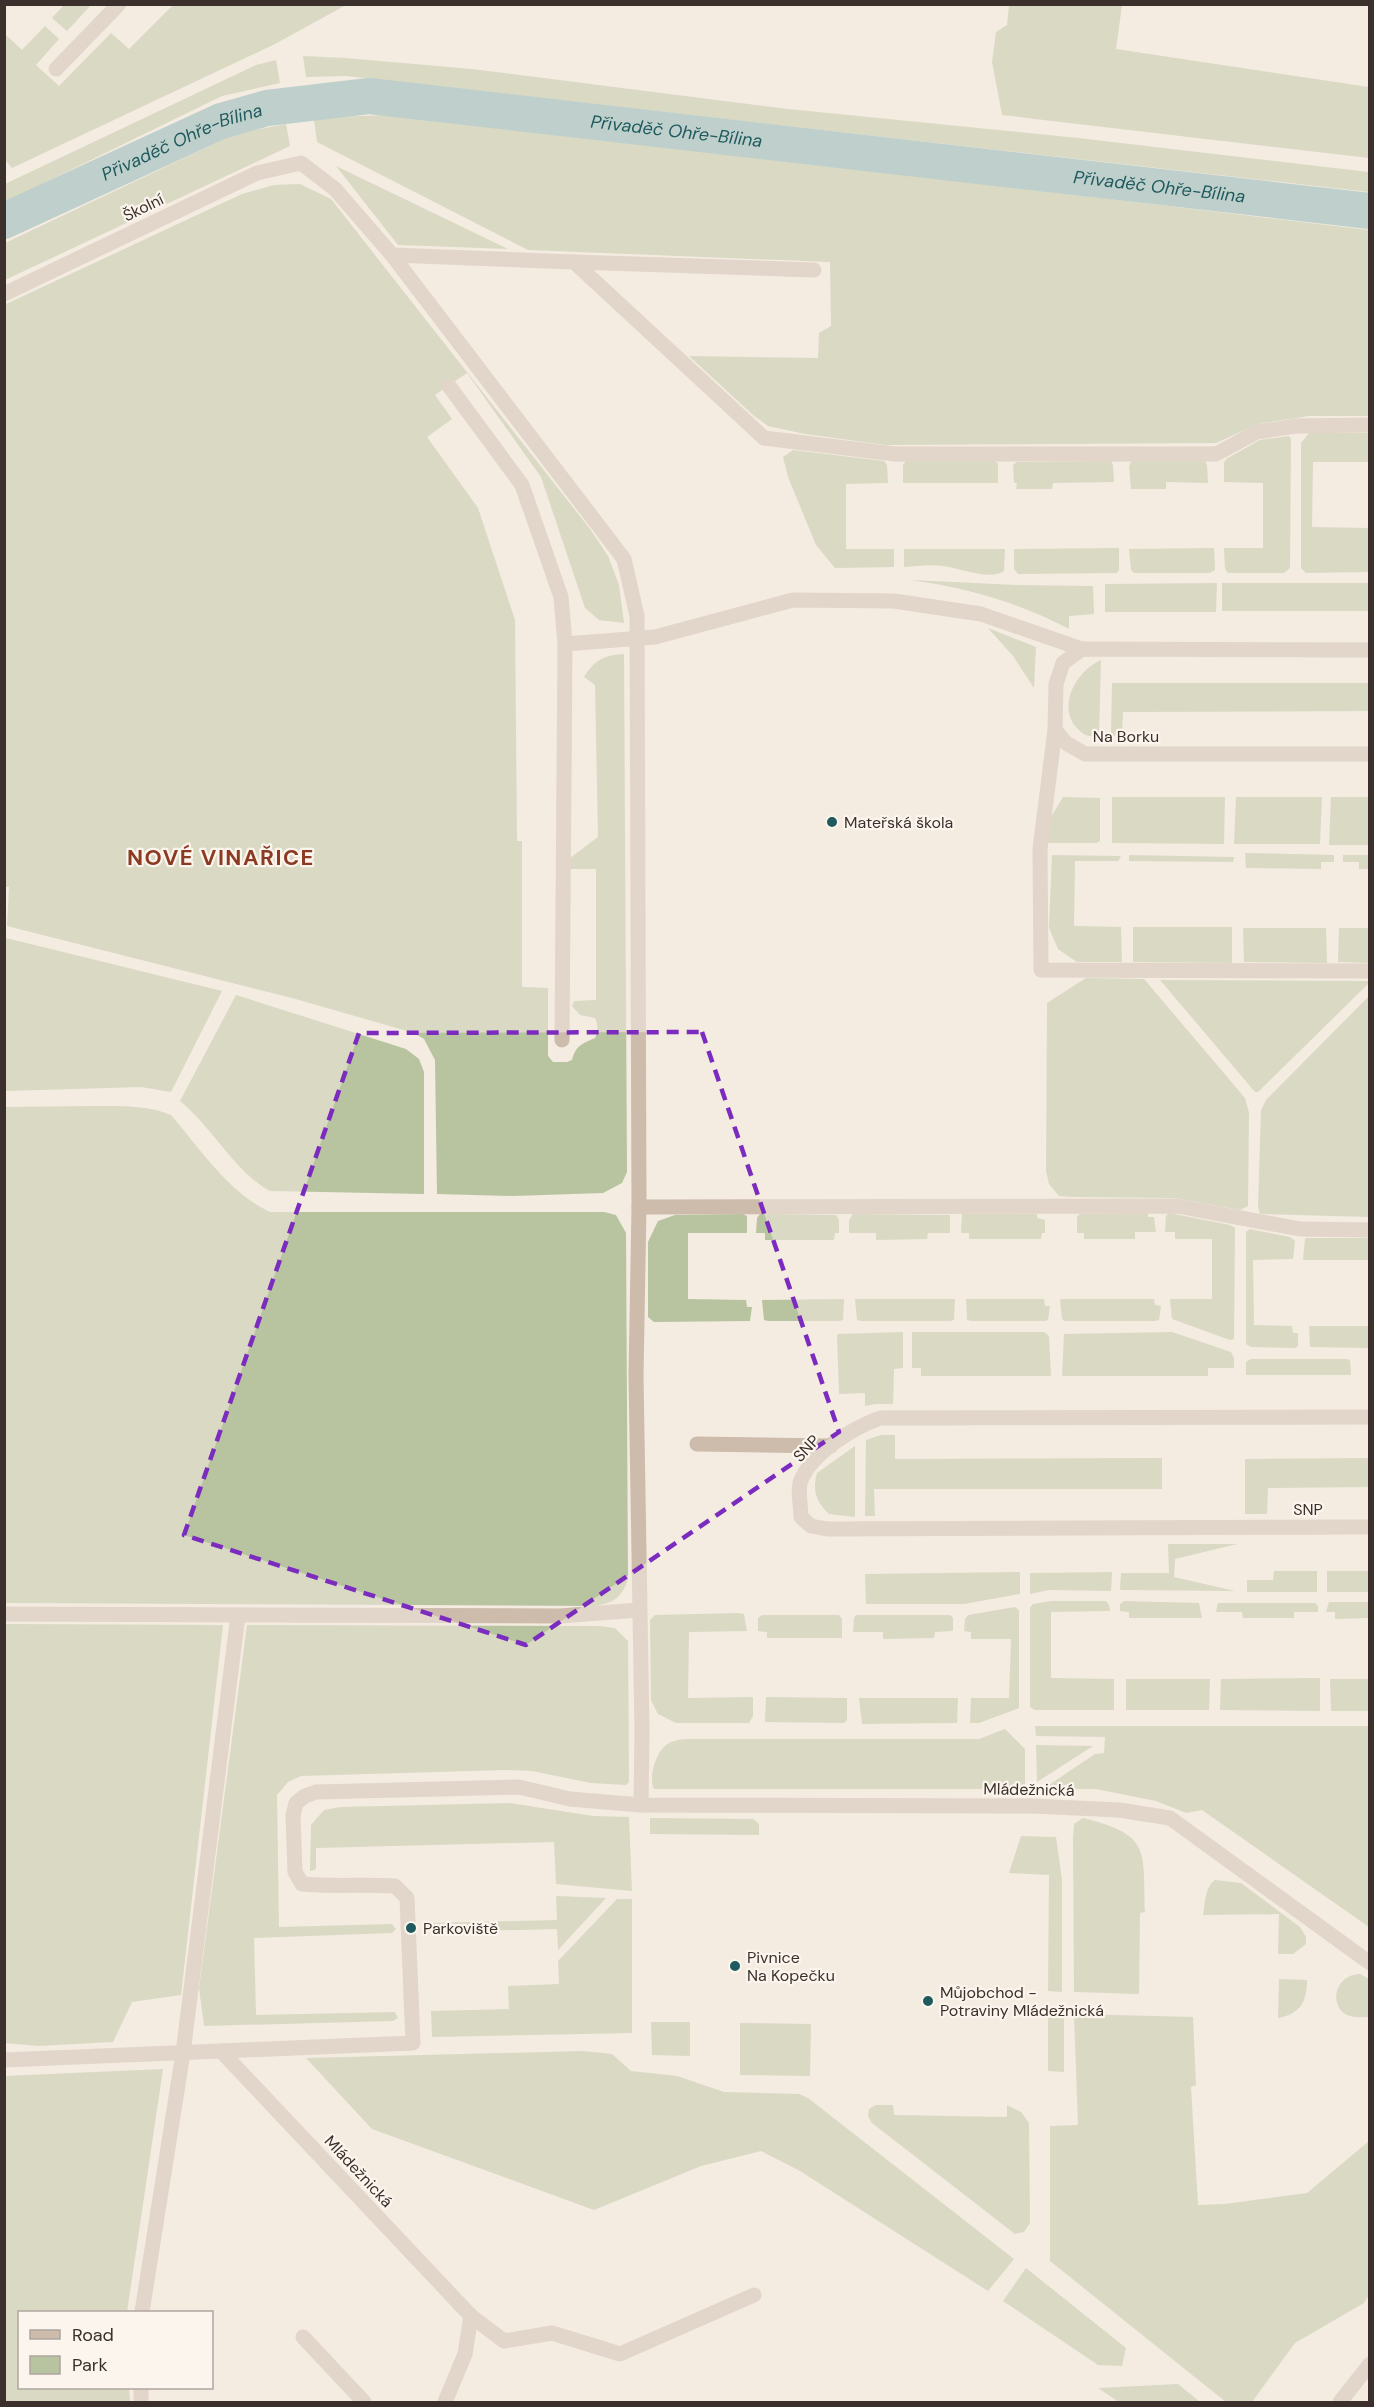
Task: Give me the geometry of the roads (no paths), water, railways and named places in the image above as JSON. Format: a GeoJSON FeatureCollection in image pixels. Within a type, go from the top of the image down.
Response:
{"type":"FeatureCollection","features":[{"type":"Feature","properties":{"kind":"street"},"geometry":{"type":"LineString","coordinates":[[56,69],[119,4]]}},
{"type":"Feature","properties":{"kind":"street","name":"Školní"},"geometry":{"type":"LineString","coordinates":[[4,294],[257,173],[301,163],[335,189],[392,255]]}},
{"type":"Feature","properties":{"kind":"street"},"geometry":{"type":"LineString","coordinates":[[392,255],[814,270]]}},
{"type":"Feature","properties":{"kind":"street"},"geometry":{"type":"LineString","coordinates":[[392,255],[624,559],[637,616],[639,1207],[636,1376],[641,1805]]}},
{"type":"Feature","properties":{"kind":"street"},"geometry":{"type":"LineString","coordinates":[[574,262],[764,438],[895,454],[1216,454],[1257,432],[1296,426],[1370,425]]}},
{"type":"Feature","properties":{"kind":"street"},"geometry":{"type":"LineString","coordinates":[[449,386],[522,485],[561,597],[565,644],[562,1040]]}},
{"type":"Feature","properties":{"kind":"street"},"geometry":{"type":"LineString","coordinates":[[565,644],[655,637],[793,600],[894,601],[981,614],[1082,649],[1370,650]]}},
{"type":"Feature","properties":{"kind":"street"},"geometry":{"type":"LineString","coordinates":[[1082,649],[1063,663],[1056,684],[1055,730],[1040,849],[1041,970],[1370,971]]}},
{"type":"Feature","properties":{"kind":"street","name":"Na Borku"},"geometry":{"type":"LineString","coordinates":[[1055,730],[1066,743],[1085,754],[1370,754]]}},
{"type":"Feature","properties":{"kind":"street"},"geometry":{"type":"LineString","coordinates":[[639,1207],[1168,1205],[1300,1229],[1370,1230]]}},
{"type":"Feature","properties":{"kind":"street","name":"SNP"},"geometry":{"type":"LineString","coordinates":[[1370,1418],[880,1418],[860,1425],[831,1446],[816,1460],[800,1481],[801,1517],[811,1526],[827,1529],[1370,1527]]}},
{"type":"Feature","properties":{"kind":"street"},"geometry":{"type":"LineString","coordinates":[[697,1444],[831,1446]]}},
{"type":"Feature","properties":{"kind":"street"},"geometry":{"type":"LineString","coordinates":[[4,1614],[560,1616],[639,1610]]}},
{"type":"Feature","properties":{"kind":"street"},"geometry":{"type":"LineString","coordinates":[[142,2311],[183,2053],[238,1615]]}},
{"type":"Feature","properties":{"kind":"street","name":"Mládežnická"},"geometry":{"type":"LineString","coordinates":[[221,2051],[413,2043],[407,1898],[395,1886],[302,1884],[295,1872],[292,1816],[296,1803],[316,1792],[519,1787],[570,1799],[641,1805],[1032,1806],[1119,1810],[1170,1818],[1370,1963]]}},
{"type":"Feature","properties":{"kind":"street"},"geometry":{"type":"LineString","coordinates":[[4,2060],[221,2051]]}},
{"type":"Feature","properties":{"kind":"street","name":"Mládežnická"},"geometry":{"type":"LineString","coordinates":[[221,2051],[471,2316],[504,2341],[552,2333],[620,2354],[754,2295]]}},
{"type":"Feature","properties":{"kind":"street"},"geometry":{"type":"LineString","coordinates":[[445,2403],[465,2354],[471,2316]]}},
{"type":"Feature","properties":{"kind":"street"},"geometry":{"type":"LineString","coordinates":[[303,2337],[364,2403]]}},
{"type":"Feature","properties":{"kind":"street"},"geometry":{"type":"LineString","coordinates":[[1340,2403],[1370,2364]]}},
{"type":"Feature","properties":{"kind":"waterway","name":"Přivaděč Ohře-Bílina"},"geometry":{"type":"LineString","coordinates":[[4,221],[221,121],[267,108],[369,96],[1370,211]]}},
{"type":"Feature","properties":{"kind":"place","name":"Mateřská škola"},"geometry":{"type":"Point","coordinates":[832,822]}},
{"type":"Feature","properties":{"kind":"place","name":"Parkoviště"},"geometry":{"type":"Point","coordinates":[411,1928]}},
{"type":"Feature","properties":{"kind":"place","name":"Pivnice Na Kopečku"},"geometry":{"type":"Point","coordinates":[735,1966]}},
{"type":"Feature","properties":{"kind":"place","name":"Můjobchod - Potraviny Mládežnická"},"geometry":{"type":"Point","coordinates":[928,2001]}},
{"type":"Feature","properties":{"kind":"district","name":"NOVÉ VINAŘICE"},"geometry":{"type":"Point","coordinates":[221,857]}}]}
